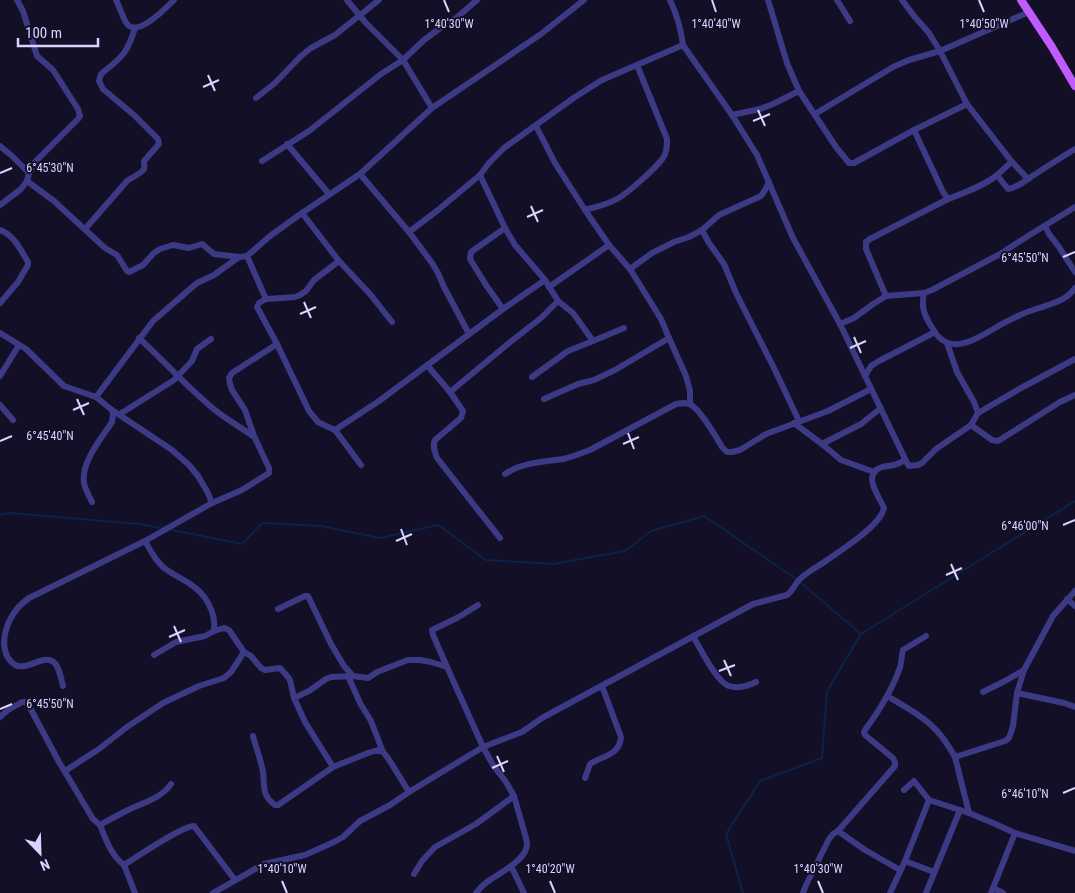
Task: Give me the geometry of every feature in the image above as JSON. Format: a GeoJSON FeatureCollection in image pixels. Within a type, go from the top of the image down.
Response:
{"type":"FeatureCollection","features":[{"type":"Feature","properties":{"kind":"main road"},"geometry":{"type":"LineString","coordinates":[[1021,0],[1075,86]]}},
{"type":"Feature","properties":{"kind":"street"},"geometry":{"type":"LineString","coordinates":[[0,204],[21,189],[36,162],[80,116],[78,109],[52,70],[37,56],[23,11],[16,0]]}},
{"type":"Feature","properties":{"kind":"street"},"geometry":{"type":"LineString","coordinates":[[116,0],[127,24],[135,28],[158,16],[174,0]]}},
{"type":"Feature","properties":{"kind":"street"},"geometry":{"type":"LineString","coordinates":[[347,0],[359,16],[403,60],[432,108]]}},
{"type":"Feature","properties":{"kind":"street"},"geometry":{"type":"LineString","coordinates":[[256,98],[275,83],[311,48],[334,35],[379,0]]}},
{"type":"Feature","properties":{"kind":"street"},"geometry":{"type":"LineString","coordinates":[[262,161],[309,131],[381,74],[403,60],[424,40],[455,19],[477,0]]}},
{"type":"Feature","properties":{"kind":"street"},"geometry":{"type":"LineString","coordinates":[[27,181],[54,201],[105,248],[117,254],[129,272],[142,265],[157,251],[173,245],[189,248],[202,244],[214,254],[247,256],[270,236],[360,174],[432,108],[541,34],[584,0]]}},
{"type":"Feature","properties":{"kind":"street"},"geometry":{"type":"LineString","coordinates":[[670,0],[676,14],[683,45],[732,115],[757,155],[793,238],[840,324],[909,466],[920,464],[936,449],[971,425],[978,414],[1008,395],[1075,359]]}},
{"type":"Feature","properties":{"kind":"street"},"geometry":{"type":"LineString","coordinates":[[768,0],[787,63],[798,91],[847,161],[851,163],[967,104]]}},
{"type":"Feature","properties":{"kind":"street"},"geometry":{"type":"LineString","coordinates":[[837,0],[850,20]]}},
{"type":"Feature","properties":{"kind":"street"},"geometry":{"type":"LineString","coordinates":[[902,0],[929,33],[967,104],[1012,162],[1028,179]]}},
{"type":"Feature","properties":{"kind":"street"},"geometry":{"type":"LineString","coordinates":[[815,114],[909,60],[940,51],[1029,12]]}},
{"type":"Feature","properties":{"kind":"street"},"geometry":{"type":"LineString","coordinates":[[86,229],[127,181],[142,171],[145,159],[160,144],[134,115],[103,89],[99,82],[100,74],[117,61],[130,45],[135,28]]}},
{"type":"Feature","properties":{"kind":"street"},"geometry":{"type":"LineString","coordinates":[[409,232],[480,175],[504,148],[575,97],[602,80],[683,45]]}},
{"type":"Feature","properties":{"kind":"street"},"geometry":{"type":"LineString","coordinates":[[585,210],[623,196],[664,158],[667,150],[667,139],[636,65]]}},
{"type":"Feature","properties":{"kind":"street"},"geometry":{"type":"LineString","coordinates":[[732,115],[760,109],[798,91]]}},
{"type":"Feature","properties":{"kind":"street"},"geometry":{"type":"LineString","coordinates":[[536,126],[555,163],[585,210],[609,245],[630,269],[661,319],[686,376],[690,391],[690,404]]}},
{"type":"Feature","properties":{"kind":"street"},"geometry":{"type":"LineString","coordinates":[[914,130],[948,199]]}},
{"type":"Feature","properties":{"kind":"street"},"geometry":{"type":"LineString","coordinates":[[287,144],[329,194]]}},
{"type":"Feature","properties":{"kind":"street"},"geometry":{"type":"LineString","coordinates":[[0,146],[29,173]]}},
{"type":"Feature","properties":{"kind":"street"},"geometry":{"type":"LineString","coordinates":[[997,175],[1008,189],[1019,186],[1075,149]]}},
{"type":"Feature","properties":{"kind":"street"},"geometry":{"type":"LineString","coordinates":[[886,296],[866,249],[866,242],[948,199],[975,188],[997,175],[1012,162]]}},
{"type":"Feature","properties":{"kind":"street"},"geometry":{"type":"LineString","coordinates":[[360,174],[432,262],[470,334]]}},
{"type":"Feature","properties":{"kind":"street"},"geometry":{"type":"LineString","coordinates":[[480,175],[515,245],[545,280],[558,301],[573,313],[592,341]]}},
{"type":"Feature","properties":{"kind":"street"},"geometry":{"type":"LineString","coordinates":[[630,269],[652,253],[702,230],[719,215],[761,196],[769,182]]}},
{"type":"Feature","properties":{"kind":"street"},"geometry":{"type":"LineString","coordinates":[[840,324],[854,318],[886,296],[924,293],[940,286],[988,261],[1075,207]]}},
{"type":"Feature","properties":{"kind":"street"},"geometry":{"type":"LineString","coordinates":[[302,213],[339,261],[370,294],[392,322]]}},
{"type":"Feature","properties":{"kind":"street"},"geometry":{"type":"LineString","coordinates":[[1045,226],[1048,234],[1075,272]]}},
{"type":"Feature","properties":{"kind":"street"},"geometry":{"type":"LineString","coordinates":[[502,309],[470,259],[471,252],[505,228]]}},
{"type":"Feature","properties":{"kind":"street"},"geometry":{"type":"LineString","coordinates":[[0,230],[13,238],[28,262],[18,282],[0,303]]}},
{"type":"Feature","properties":{"kind":"street"},"geometry":{"type":"LineString","coordinates":[[702,230],[724,264],[736,293],[774,368],[797,422],[841,460],[874,472]]}},
{"type":"Feature","properties":{"kind":"street"},"geometry":{"type":"LineString","coordinates":[[549,287],[609,245]]}},
{"type":"Feature","properties":{"kind":"street"},"geometry":{"type":"LineString","coordinates":[[247,256],[266,298]]}},
{"type":"Feature","properties":{"kind":"street"},"geometry":{"type":"LineString","coordinates":[[96,397],[153,321],[197,283],[214,275],[239,257]]}},
{"type":"Feature","properties":{"kind":"street"},"geometry":{"type":"LineString","coordinates":[[339,261],[314,280],[306,291],[300,295],[295,297],[266,298],[257,307],[309,411],[318,422],[334,430],[360,465]]}},
{"type":"Feature","properties":{"kind":"street"},"geometry":{"type":"LineString","coordinates":[[334,430],[380,401],[502,309],[545,280]]}},
{"type":"Feature","properties":{"kind":"street"},"geometry":{"type":"LineString","coordinates":[[924,293],[922,310],[927,321],[941,340],[947,343],[960,344],[968,343],[1008,320],[1060,301],[1075,288]]}},
{"type":"Feature","properties":{"kind":"street"},"geometry":{"type":"LineString","coordinates":[[450,392],[541,318],[558,301]]}},
{"type":"Feature","properties":{"kind":"street"},"geometry":{"type":"LineString","coordinates":[[532,377],[568,351],[624,328]]}},
{"type":"Feature","properties":{"kind":"street"},"geometry":{"type":"LineString","coordinates":[[865,376],[871,366],[935,332]]}},
{"type":"Feature","properties":{"kind":"street"},"geometry":{"type":"LineString","coordinates":[[0,333],[26,349],[64,386],[96,397],[112,410],[172,450],[198,476],[212,504]]}},
{"type":"Feature","properties":{"kind":"street"},"geometry":{"type":"LineString","coordinates":[[139,338],[210,406],[254,436]]}},
{"type":"Feature","properties":{"kind":"street"},"geometry":{"type":"LineString","coordinates":[[544,399],[615,370],[669,338]]}},
{"type":"Feature","properties":{"kind":"street"},"geometry":{"type":"LineString","coordinates":[[120,414],[178,377],[192,361],[197,350],[211,339]]}},
{"type":"Feature","properties":{"kind":"street"},"geometry":{"type":"LineString","coordinates":[[947,343],[956,372],[974,402],[978,414]]}},
{"type":"Feature","properties":{"kind":"street"},"geometry":{"type":"LineString","coordinates":[[62,686],[58,670],[51,660],[40,660],[25,666],[17,666],[10,662],[5,651],[4,641],[6,628],[17,609],[29,598],[145,541],[269,474],[269,468],[254,436],[245,410],[232,390],[229,378],[232,373],[277,344]]}},
{"type":"Feature","properties":{"kind":"street"},"geometry":{"type":"LineString","coordinates":[[0,376],[19,345]]}},
{"type":"Feature","properties":{"kind":"street"},"geometry":{"type":"LineString","coordinates":[[427,365],[463,411],[463,415],[435,440],[437,458],[500,538]]}},
{"type":"Feature","properties":{"kind":"street"},"geometry":{"type":"LineString","coordinates":[[505,474],[525,464],[578,455],[676,404],[684,403],[690,404],[697,409],[722,447],[727,452],[732,452],[740,450],[766,434],[828,411],[871,389]]}},
{"type":"Feature","properties":{"kind":"street"},"geometry":{"type":"LineString","coordinates":[[971,425],[992,440],[998,441],[1060,402],[1075,395]]}},
{"type":"Feature","properties":{"kind":"street"},"geometry":{"type":"LineString","coordinates":[[0,405],[13,420]]}},
{"type":"Feature","properties":{"kind":"street"},"geometry":{"type":"LineString","coordinates":[[822,444],[861,424],[880,408]]}},
{"type":"Feature","properties":{"kind":"street"},"geometry":{"type":"LineString","coordinates":[[92,502],[84,483],[84,468],[112,422],[114,415],[112,410]]}},
{"type":"Feature","properties":{"kind":"street"},"geometry":{"type":"LineString","coordinates":[[213,893],[264,864],[305,855],[334,842],[343,837],[360,822],[483,747],[522,732],[542,718],[754,604],[786,596],[803,576],[829,560],[872,527],[884,510],[872,482],[872,476],[880,468],[905,460]]}},
{"type":"Feature","properties":{"kind":"street"},"geometry":{"type":"LineString","coordinates":[[145,541],[164,568],[191,584],[206,598],[215,621],[214,631]]}},
{"type":"Feature","properties":{"kind":"street"},"geometry":{"type":"LineString","coordinates":[[955,757],[1005,741],[1009,738],[1014,726],[1017,693],[1024,670],[1053,616],[1075,591]]}},
{"type":"Feature","properties":{"kind":"street"},"geometry":{"type":"LineString","coordinates":[[278,609],[308,596],[331,644],[351,676],[360,703],[371,721],[383,752],[409,792]]}},
{"type":"Feature","properties":{"kind":"street"},"geometry":{"type":"LineString","coordinates":[[1067,599],[1075,606]]}},
{"type":"Feature","properties":{"kind":"street"},"geometry":{"type":"LineString","coordinates":[[476,893],[486,883],[512,866],[525,852],[527,844],[514,796],[483,747],[448,667],[432,636],[432,630],[457,618],[478,604]]}},
{"type":"Feature","properties":{"kind":"street"},"geometry":{"type":"LineString","coordinates":[[154,655],[176,642],[205,636],[224,628],[229,630],[244,652],[251,656],[263,669],[278,668],[290,680],[294,698],[300,712],[310,732],[333,767]]}},
{"type":"Feature","properties":{"kind":"street"},"geometry":{"type":"LineString","coordinates":[[693,636],[718,677],[726,685],[736,688],[756,682]]}},
{"type":"Feature","properties":{"kind":"street"},"geometry":{"type":"LineString","coordinates":[[803,893],[829,839],[838,832],[895,766],[893,758],[865,735],[864,730],[878,712],[887,696],[900,669],[903,650],[926,636]]}},
{"type":"Feature","properties":{"kind":"street"},"geometry":{"type":"LineString","coordinates":[[65,771],[99,749],[162,703],[199,686],[224,678],[244,652]]}},
{"type":"Feature","properties":{"kind":"street"},"geometry":{"type":"LineString","coordinates":[[294,698],[331,677],[351,676],[368,678],[377,672],[408,660],[420,660],[448,667]]}},
{"type":"Feature","properties":{"kind":"street"},"geometry":{"type":"LineString","coordinates":[[983,692],[1024,670]]}},
{"type":"Feature","properties":{"kind":"street"},"geometry":{"type":"LineString","coordinates":[[585,778],[590,764],[614,752],[621,742],[621,737],[602,686]]}},
{"type":"Feature","properties":{"kind":"street"},"geometry":{"type":"LineString","coordinates":[[1017,693],[1075,707]]}},
{"type":"Feature","properties":{"kind":"street"},"geometry":{"type":"LineString","coordinates":[[887,696],[915,713],[937,731],[955,757],[969,813]]}},
{"type":"Feature","properties":{"kind":"street"},"geometry":{"type":"LineString","coordinates":[[0,717],[22,702],[28,704],[93,819],[100,826],[109,847],[124,865],[136,893]]}},
{"type":"Feature","properties":{"kind":"street"},"geometry":{"type":"LineString","coordinates":[[253,736],[263,773],[265,792],[269,800],[275,805],[278,805],[333,767],[378,750],[383,752]]}},
{"type":"Feature","properties":{"kind":"street"},"geometry":{"type":"LineString","coordinates":[[904,790],[914,781],[929,800],[993,822],[1015,833],[1075,850]]}},
{"type":"Feature","properties":{"kind":"street"},"geometry":{"type":"LineString","coordinates":[[100,826],[128,810],[163,794],[171,784]]}},
{"type":"Feature","properties":{"kind":"street"},"geometry":{"type":"LineString","coordinates":[[414,874],[422,860],[435,847],[486,818],[514,796]]}},
{"type":"Feature","properties":{"kind":"street"},"geometry":{"type":"LineString","coordinates":[[890,893],[929,800]]}},
{"type":"Feature","properties":{"kind":"street"},"geometry":{"type":"LineString","coordinates":[[926,893],[960,810]]}},
{"type":"Feature","properties":{"kind":"street"},"geometry":{"type":"LineString","coordinates":[[124,865],[178,832],[194,826],[235,880]]}},
{"type":"Feature","properties":{"kind":"street"},"geometry":{"type":"LineString","coordinates":[[838,832],[864,850],[900,870]]}},
{"type":"Feature","properties":{"kind":"street"},"geometry":{"type":"LineString","coordinates":[[1003,893],[992,890],[1015,833]]}},
{"type":"Feature","properties":{"kind":"street"},"geometry":{"type":"LineString","coordinates":[[905,861],[934,872]]}},
{"type":"Feature","properties":{"kind":"street"},"geometry":{"type":"LineString","coordinates":[[512,866],[524,893]]}},
{"type":"Feature","properties":{"kind":"waterway"},"geometry":{"type":"LineString","coordinates":[[743,893],[726,834],[760,781],[822,758],[827,691],[861,634],[1075,501]]}},
{"type":"Feature","properties":{"kind":"waterway"},"geometry":{"type":"LineString","coordinates":[[0,515],[10,513],[139,524],[161,528]]}},
{"type":"Feature","properties":{"kind":"waterway"},"geometry":{"type":"LineString","coordinates":[[172,530],[242,544],[262,523],[321,526],[380,538],[438,525],[486,560],[553,564],[625,551],[651,531],[704,516],[796,579]]}},
{"type":"Feature","properties":{"kind":"waterway"},"geometry":{"type":"LineString","coordinates":[[800,582],[861,634]]}}]}
